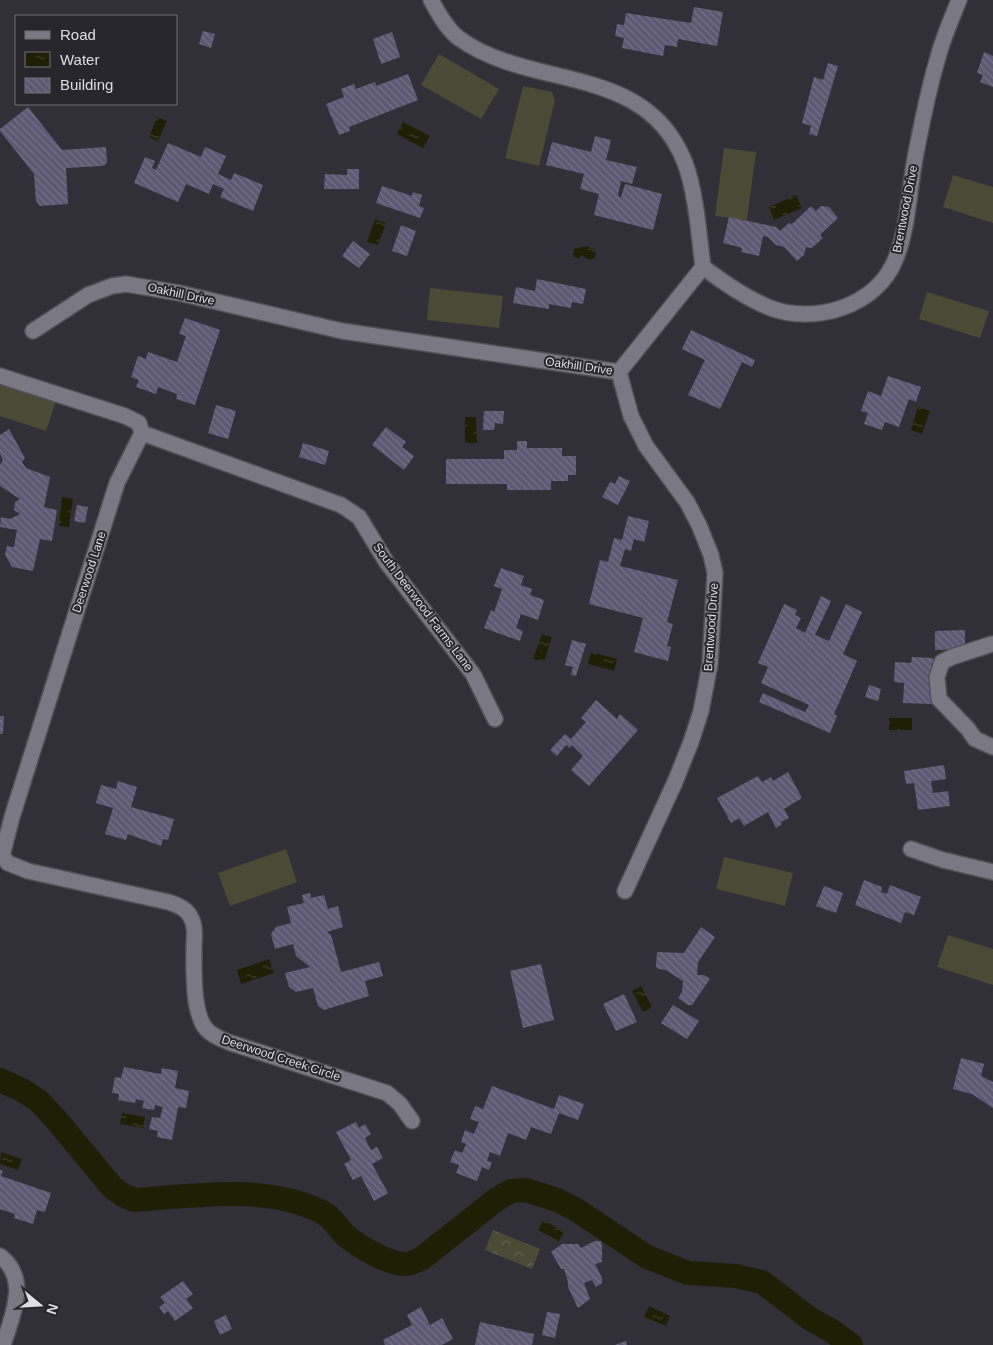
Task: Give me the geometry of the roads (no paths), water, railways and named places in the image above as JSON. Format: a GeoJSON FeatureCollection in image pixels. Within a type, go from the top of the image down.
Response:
{"type":"FeatureCollection","features":[{"type":"Feature","properties":{"kind":"street"},"geometry":{"type":"LineString","coordinates":[[431,0],[459,39],[488,54],[513,63],[595,85],[623,96],[653,115],[673,142],[684,163],[693,198],[703,267]]}},
{"type":"Feature","properties":{"kind":"street","name":"Brentwood Drive"},"geometry":{"type":"LineString","coordinates":[[703,267],[730,288],[769,308],[796,314],[820,313],[858,302],[885,277],[896,258],[904,226],[916,155],[937,60],[959,0]]}},
{"type":"Feature","properties":{"kind":"street","name":"Oakhill Drive"},"geometry":{"type":"LineString","coordinates":[[32,331],[88,295],[112,286],[126,284],[179,293],[342,331],[619,372],[703,267]]}},
{"type":"Feature","properties":{"kind":"street","name":"Brentwood Drive"},"geometry":{"type":"LineString","coordinates":[[619,372],[631,416],[646,446],[691,510],[711,555],[715,573],[710,664],[701,711],[678,775],[625,891]]}},
{"type":"Feature","properties":{"kind":"street"},"geometry":{"type":"LineString","coordinates":[[0,376],[125,416],[139,423],[142,433]]}},
{"type":"Feature","properties":{"kind":"street","name":"South Deerwood Farms Lane"},"geometry":{"type":"LineString","coordinates":[[142,433],[341,505],[359,517],[387,563],[474,674],[495,719]]}},
{"type":"Feature","properties":{"kind":"street","name":"Deerwood Lane"},"geometry":{"type":"LineString","coordinates":[[8,863],[2,856],[12,817],[62,656],[117,483],[142,433]]}},
{"type":"Feature","properties":{"kind":"street"},"geometry":{"type":"LineString","coordinates":[[992,644],[942,662],[937,677],[939,699],[975,739],[993,747]]}},
{"type":"Feature","properties":{"kind":"street"},"geometry":{"type":"LineString","coordinates":[[911,849],[943,860],[993,872]]}},
{"type":"Feature","properties":{"kind":"street","name":"Deerwood Creek Circle"},"geometry":{"type":"LineString","coordinates":[[8,863],[28,871],[168,902],[182,908],[192,920],[194,929],[194,966],[198,1009],[201,1021],[212,1034],[226,1041],[387,1093],[396,1099],[412,1121]]}},
{"type":"Feature","properties":{"kind":"street"},"geometry":{"type":"LineString","coordinates":[[0,1256],[12,1268],[17,1290],[13,1315],[3,1345]]}},
{"type":"Feature","properties":{"kind":"water"},"geometry":{"type":"Polygon","coordinates":[[[157,117],[167,121],[158,141],[149,137],[157,117]]]}},
{"type":"Feature","properties":{"kind":"water"},"geometry":{"type":"Polygon","coordinates":[[[403,122],[430,136],[423,148],[397,134],[403,122]]]}},
{"type":"Feature","properties":{"kind":"water"},"geometry":{"type":"Polygon","coordinates":[[[796,195],[802,208],[774,220],[769,207],[796,195]]]}},
{"type":"Feature","properties":{"kind":"water"},"geometry":{"type":"Polygon","coordinates":[[[375,219],[386,223],[378,245],[367,242],[375,219]]]}},
{"type":"Feature","properties":{"kind":"water"},"geometry":{"type":"Polygon","coordinates":[[[586,246],[594,249],[596,252],[595,258],[589,260],[581,255],[579,259],[573,257],[574,249],[586,246]]]}},
{"type":"Feature","properties":{"kind":"water"},"geometry":{"type":"Polygon","coordinates":[[[918,407],[930,411],[922,434],[911,430],[918,407]]]}},
{"type":"Feature","properties":{"kind":"water"},"geometry":{"type":"Polygon","coordinates":[[[465,417],[476,417],[477,443],[465,443],[465,417]]]}},
{"type":"Feature","properties":{"kind":"water"},"geometry":{"type":"Polygon","coordinates":[[[62,497],[73,499],[69,527],[59,526],[62,497]]]}},
{"type":"Feature","properties":{"kind":"water"},"geometry":{"type":"Polygon","coordinates":[[[542,634],[552,637],[544,662],[533,659],[542,634]]]}},
{"type":"Feature","properties":{"kind":"water"},"geometry":{"type":"Polygon","coordinates":[[[591,652],[617,659],[614,671],[588,664],[591,652]]]}},
{"type":"Feature","properties":{"kind":"water"},"geometry":{"type":"Polygon","coordinates":[[[889,718],[912,718],[912,730],[889,730],[889,718]]]}},
{"type":"Feature","properties":{"kind":"water"},"geometry":{"type":"Polygon","coordinates":[[[269,959],[274,973],[241,984],[237,970],[269,959]]]}},
{"type":"Feature","properties":{"kind":"water"},"geometry":{"type":"Polygon","coordinates":[[[641,986],[652,1007],[643,1012],[632,991],[641,986]]]}},
{"type":"Feature","properties":{"kind":"water"},"geometry":{"type":"Polygon","coordinates":[[[122,1113],[145,1117],[143,1128],[120,1124],[122,1113]]]}},
{"type":"Feature","properties":{"kind":"water"},"geometry":{"type":"Polygon","coordinates":[[[1,1152],[22,1159],[18,1170],[0,1164],[1,1152]]]}},
{"type":"Feature","properties":{"kind":"water"},"geometry":{"type":"Polygon","coordinates":[[[543,1220],[564,1231],[559,1241],[538,1230],[543,1220]]]}},
{"type":"Feature","properties":{"kind":"water"},"geometry":{"type":"Polygon","coordinates":[[[649,1306],[670,1316],[666,1326],[644,1317],[649,1306]]]}},
{"type":"Feature","properties":{"kind":"waterway"},"geometry":{"type":"LineString","coordinates":[[0,1080],[22,1090],[39,1101],[112,1187],[134,1200],[228,1194],[275,1197],[324,1213],[345,1235],[366,1249],[383,1258],[407,1264],[421,1259],[497,1199],[511,1191],[526,1190],[557,1200],[575,1209],[647,1257],[688,1273],[736,1276],[762,1282],[809,1318],[832,1331],[851,1345]]}}]}
